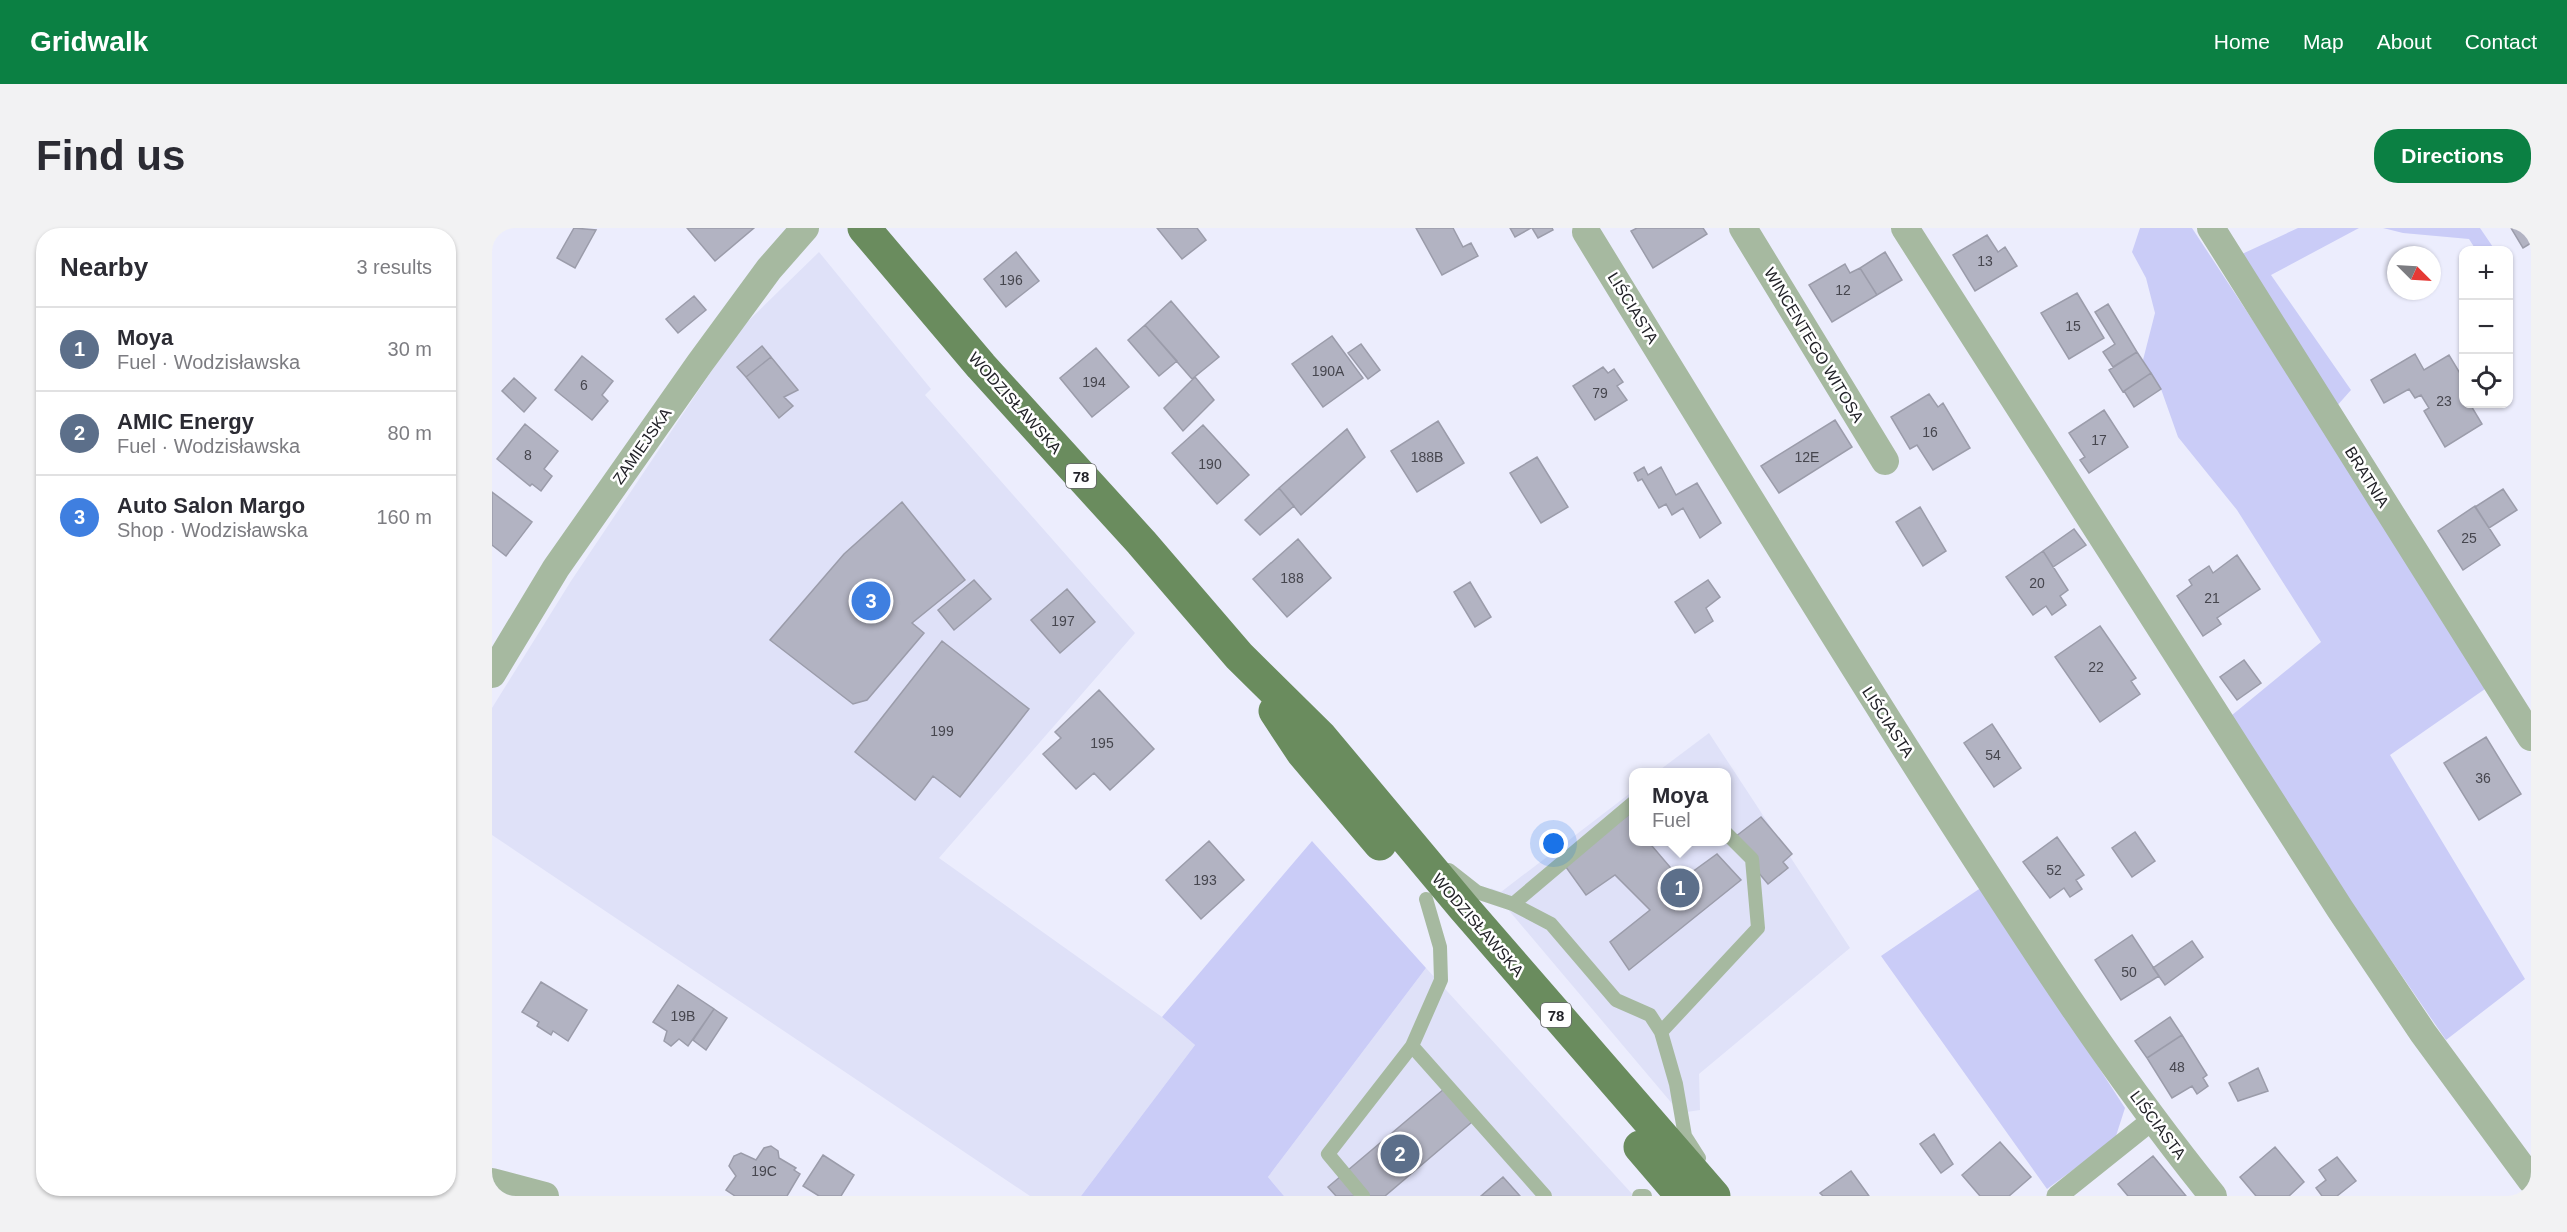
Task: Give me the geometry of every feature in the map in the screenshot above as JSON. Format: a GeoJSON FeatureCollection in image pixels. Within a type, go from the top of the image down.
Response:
{"type":"FeatureCollection","features":[{"type":"Feature","properties":{"kind":"main road","name":"WODZISŁAWSKA"},"geometry":{"type":"LineString","coordinates":[[864,228],[981,366],[1141,542],[1239,656],[1321,736],[1399,832],[1714,1196]]}},
{"type":"Feature","properties":{"kind":"main road","name":"WODZISŁAWSKA"},"geometry":{"type":"LineString","coordinates":[[1239,656],[1302,752],[1682,1196]]}},
{"type":"Feature","properties":{"kind":"street","name":"ZAMIEJSKA"},"geometry":{"type":"LineString","coordinates":[[492,674],[556,568],[714,344],[769,269],[805,228]]}},
{"type":"Feature","properties":{"kind":"street","name":"WINCENTEGO WITOSA"},"geometry":{"type":"LineString","coordinates":[[1743,228],[1885,461]]}},
{"type":"Feature","properties":{"kind":"street"},"geometry":{"type":"LineString","coordinates":[[1905,228],[2320,879],[2423,1033],[2531,1180]]}},
{"type":"Feature","properties":{"kind":"street","name":"BRATNIA"},"geometry":{"type":"LineString","coordinates":[[2211,228],[2528,728]]}},
{"type":"Feature","properties":{"kind":"street","name":"LIŚCIASTA"},"geometry":{"type":"LineString","coordinates":[[1586,232],[1859,677],[1990,881],[2152,1120],[2213,1196]]}},
{"type":"Feature","properties":{"kind":"street"},"geometry":{"type":"LineString","coordinates":[[2057,1196],[2152,1120]]}},
{"type":"Feature","properties":{"kind":"street"},"geometry":{"type":"LineString","coordinates":[[492,1182],[545,1196]]}},
{"type":"Feature","properties":{"kind":"lane"},"geometry":{"type":"LineString","coordinates":[[1513,904],[1629,806]]}},
{"type":"Feature","properties":{"kind":"lane"},"geometry":{"type":"LineString","coordinates":[[1399,832],[1478,892],[1513,904],[1551,924],[1616,1000],[1650,1016],[1661,1032],[1676,1084],[1685,1136],[1722,1196]]}},
{"type":"Feature","properties":{"kind":"lane"},"geometry":{"type":"LineString","coordinates":[[1661,1032],[1758,928],[1752,859],[1731,838]]}},
{"type":"Feature","properties":{"kind":"lane"},"geometry":{"type":"LineString","coordinates":[[1364,1196],[1328,1154],[1412,1046],[1441,980],[1440,947],[1426,899]]}},
{"type":"Feature","properties":{"kind":"lane"},"geometry":{"type":"LineString","coordinates":[[1412,1046],[1545,1196]]}},
{"type":"Feature","properties":{"kind":"lane"},"geometry":{"type":"LineString","coordinates":[[1639,1196],[1645,1196]]}},
{"type":"Feature","properties":{"kind":"shaded area"},"geometry":{"type":"Polygon","coordinates":[[[2140,228],[2192,228],[2332,441],[2485,689],[2390,755],[2525,979],[2446,1040],[2226,720],[2321,642],[2237,510],[2178,437],[2161,389],[2143,360],[2155,313],[2146,278],[2132,252],[2140,228]]]}},
{"type":"Feature","properties":{"kind":"shaded area"},"geometry":{"type":"Polygon","coordinates":[[[2298,228],[2359,228],[2271,275],[2351,390],[2335,408],[2242,254],[2298,228]]]}},
{"type":"Feature","properties":{"kind":"shaded area"},"geometry":{"type":"Polygon","coordinates":[[[2383,228],[2480,228],[2492,246],[2473,246],[2469,239],[2403,233],[2383,228]]]}},
{"type":"Feature","properties":{"kind":"shaded area"},"geometry":{"type":"Polygon","coordinates":[[[819,252],[931,389],[925,395],[1135,633],[939,858],[1162,1017],[1195,1045],[1081,1196],[1030,1196],[492,835],[492,708],[571,581],[739,330],[819,252]]]}},
{"type":"Feature","properties":{"kind":"shaded area"},"geometry":{"type":"Polygon","coordinates":[[[1709,733],[1850,948],[1699,1074],[1700,1110],[1680,1113],[1490,888],[1501,892],[1629,794],[1629,846],[1731,846],[1731,768],[1662,768],[1709,733]]]}},
{"type":"Feature","properties":{"kind":"shaded area"},"geometry":{"type":"Polygon","coordinates":[[[1312,841],[1426,968],[1268,1177],[1284,1196],[1081,1196],[1195,1045],[1162,1017],[1312,841]]]}},
{"type":"Feature","properties":{"kind":"shaded area"},"geometry":{"type":"Polygon","coordinates":[[[1982,887],[2125,1108],[2115,1139],[2047,1189],[1881,956],[1982,887]]]}},
{"type":"Feature","properties":{"kind":"shaded area"},"geometry":{"type":"Polygon","coordinates":[[[1426,968],[1634,1196],[1284,1196],[1268,1177],[1426,968]]]}},
{"type":"Feature","properties":{"kind":"building"},"geometry":{"type":"Polygon","coordinates":[[[574,228],[596,230],[575,268],[557,258],[574,228]]]}},
{"type":"Feature","properties":{"kind":"building"},"geometry":{"type":"Polygon","coordinates":[[[687,228],[754,228],[715,261],[687,228]]]}},
{"type":"Feature","properties":{"kind":"building"},"geometry":{"type":"Polygon","coordinates":[[[1157,228],[1197,228],[1206,240],[1182,259],[1157,228]]]}},
{"type":"Feature","properties":{"kind":"building"},"geometry":{"type":"Polygon","coordinates":[[[1416,228],[1453,228],[1463,247],[1471,243],[1478,256],[1442,275],[1416,228]]]}},
{"type":"Feature","properties":{"kind":"building"},"geometry":{"type":"Polygon","coordinates":[[[1510,228],[1531,228],[1515,237],[1510,228]]]}},
{"type":"Feature","properties":{"kind":"building"},"geometry":{"type":"Polygon","coordinates":[[[1532,228],[1552,228],[1553,230],[1538,238],[1532,228]]]}},
{"type":"Feature","properties":{"kind":"building"},"geometry":{"type":"Polygon","coordinates":[[[1637,228],[1703,228],[1707,234],[1653,268],[1631,231],[1637,228]]]}},
{"type":"Feature","properties":{"kind":"building"},"geometry":{"type":"Polygon","coordinates":[[[2511,228],[2531,228],[2531,243],[2523,248],[2511,228]]]}},
{"type":"Feature","properties":{"kind":"building"},"geometry":{"type":"Polygon","coordinates":[[[1987,235],[1998,252],[2005,247],[2017,266],[1975,291],[1953,255],[1987,235]]]}},
{"type":"Feature","properties":{"kind":"building"},"geometry":{"type":"Polygon","coordinates":[[[1016,252],[1039,281],[1006,307],[984,279],[1016,252]]]}},
{"type":"Feature","properties":{"kind":"building"},"geometry":{"type":"Polygon","coordinates":[[[1885,252],[1902,280],[1877,295],[1860,268],[1885,252]]]}},
{"type":"Feature","properties":{"kind":"building"},"geometry":{"type":"Polygon","coordinates":[[[1845,264],[1850,273],[1860,268],[1877,295],[1832,322],[1809,285],[1845,264]]]}},
{"type":"Feature","properties":{"kind":"building"},"geometry":{"type":"Polygon","coordinates":[[[2077,293],[2104,338],[2069,359],[2041,313],[2077,293]]]}},
{"type":"Feature","properties":{"kind":"building"},"geometry":{"type":"Polygon","coordinates":[[[694,296],[706,310],[678,333],[666,319],[694,296]]]}},
{"type":"Feature","properties":{"kind":"building"},"geometry":{"type":"Polygon","coordinates":[[[1171,301],[1219,357],[1192,379],[1145,325],[1171,301]]]}},
{"type":"Feature","properties":{"kind":"building"},"geometry":{"type":"Polygon","coordinates":[[[2108,304],[2137,352],[2113,367],[2103,352],[2115,344],[2095,312],[2108,304]]]}},
{"type":"Feature","properties":{"kind":"building"},"geometry":{"type":"Polygon","coordinates":[[[1145,325],[1177,361],[1159,376],[1128,340],[1145,325]]]}},
{"type":"Feature","properties":{"kind":"building"},"geometry":{"type":"Polygon","coordinates":[[[1332,336],[1363,378],[1323,407],[1292,364],[1332,336]]]}},
{"type":"Feature","properties":{"kind":"building"},"geometry":{"type":"Polygon","coordinates":[[[1361,344],[1380,370],[1368,379],[1348,353],[1361,344]]]}},
{"type":"Feature","properties":{"kind":"building"},"geometry":{"type":"Polygon","coordinates":[[[762,346],[771,357],[746,377],[737,367],[762,346]]]}},
{"type":"Feature","properties":{"kind":"building"},"geometry":{"type":"Polygon","coordinates":[[[1096,348],[1129,387],[1092,417],[1060,378],[1096,348]]]}},
{"type":"Feature","properties":{"kind":"building"},"geometry":{"type":"Polygon","coordinates":[[[2137,352],[2151,373],[2123,392],[2109,370],[2137,352]]]}},
{"type":"Feature","properties":{"kind":"building"},"geometry":{"type":"Polygon","coordinates":[[[2415,354],[2424,370],[2449,355],[2459,372],[2459,408],[2472,408],[2482,424],[2445,447],[2424,411],[2429,408],[2421,395],[2415,398],[2409,389],[2384,403],[2371,380],[2415,354]]]}},
{"type":"Feature","properties":{"kind":"building"},"geometry":{"type":"Polygon","coordinates":[[[582,356],[613,381],[602,395],[608,401],[592,420],[555,390],[582,356]]]}},
{"type":"Feature","properties":{"kind":"building"},"geometry":{"type":"Polygon","coordinates":[[[771,357],[798,390],[784,397],[793,406],[779,418],[746,377],[771,357]]]}},
{"type":"Feature","properties":{"kind":"building"},"geometry":{"type":"Polygon","coordinates":[[[1603,367],[1608,373],[1614,369],[1623,382],[1617,386],[1627,400],[1595,420],[1573,386],[1603,367]]]}},
{"type":"Feature","properties":{"kind":"building"},"geometry":{"type":"Polygon","coordinates":[[[2151,373],[2161,389],[2134,407],[2124,391],[2151,373]]]}},
{"type":"Feature","properties":{"kind":"building"},"geometry":{"type":"Polygon","coordinates":[[[1195,377],[1214,400],[1183,431],[1164,408],[1195,377]]]}},
{"type":"Feature","properties":{"kind":"building"},"geometry":{"type":"Polygon","coordinates":[[[514,378],[536,398],[524,412],[502,391],[514,378]]]}},
{"type":"Feature","properties":{"kind":"building"},"geometry":{"type":"Polygon","coordinates":[[[1929,394],[1938,407],[1943,403],[1970,448],[1933,470],[1917,445],[1910,449],[1891,417],[1929,394]]]}},
{"type":"Feature","properties":{"kind":"building"},"geometry":{"type":"Polygon","coordinates":[[[2104,410],[2128,447],[2089,473],[2080,460],[2085,457],[2069,433],[2104,410]]]}},
{"type":"Feature","properties":{"kind":"building"},"geometry":{"type":"Polygon","coordinates":[[[1835,420],[1852,447],[1779,493],[1761,466],[1835,420]]]}},
{"type":"Feature","properties":{"kind":"building"},"geometry":{"type":"Polygon","coordinates":[[[1438,421],[1464,463],[1417,492],[1391,451],[1438,421]]]}},
{"type":"Feature","properties":{"kind":"building"},"geometry":{"type":"Polygon","coordinates":[[[525,424],[558,451],[544,469],[552,476],[541,491],[532,484],[530,486],[497,459],[525,424]]]}},
{"type":"Feature","properties":{"kind":"building"},"geometry":{"type":"Polygon","coordinates":[[[1203,425],[1249,475],[1217,504],[1172,453],[1203,425]]]}},
{"type":"Feature","properties":{"kind":"building"},"geometry":{"type":"Polygon","coordinates":[[[1347,429],[1365,457],[1301,515],[1279,488],[1347,429]]]}},
{"type":"Feature","properties":{"kind":"building"},"geometry":{"type":"Polygon","coordinates":[[[1537,457],[1568,507],[1541,523],[1510,473],[1537,457]]]}},
{"type":"Feature","properties":{"kind":"building"},"geometry":{"type":"Polygon","coordinates":[[[1644,467],[1648,475],[1661,467],[1676,495],[1697,483],[1721,523],[1700,538],[1683,508],[1672,515],[1666,504],[1659,508],[1642,479],[1638,481],[1634,473],[1644,467]]]}},
{"type":"Feature","properties":{"kind":"building"},"geometry":{"type":"Polygon","coordinates":[[[1279,488],[1294,506],[1260,535],[1245,520],[1279,488]]]}},
{"type":"Feature","properties":{"kind":"building"},"geometry":{"type":"Polygon","coordinates":[[[2503,489],[2517,510],[2489,528],[2475,507],[2503,489]]]}},
{"type":"Feature","properties":{"kind":"building"},"geometry":{"type":"Polygon","coordinates":[[[492,492],[532,522],[506,556],[492,545],[492,492]]]}},
{"type":"Feature","properties":{"kind":"building"},"geometry":{"type":"Polygon","coordinates":[[[902,502],[965,580],[912,623],[924,633],[867,700],[853,704],[770,640],[844,554],[902,502]]]}},
{"type":"Feature","properties":{"kind":"building"},"geometry":{"type":"Polygon","coordinates":[[[2475,506],[2500,545],[2463,570],[2438,531],[2475,506]]]}},
{"type":"Feature","properties":{"kind":"building"},"geometry":{"type":"Polygon","coordinates":[[[1920,507],[1946,551],[1923,566],[1896,522],[1920,507]]]}},
{"type":"Feature","properties":{"kind":"building"},"geometry":{"type":"Polygon","coordinates":[[[2074,529],[2086,545],[2053,567],[2043,551],[2074,529]]]}},
{"type":"Feature","properties":{"kind":"building"},"geometry":{"type":"Polygon","coordinates":[[[1298,539],[1331,578],[1287,617],[1253,579],[1298,539]]]}},
{"type":"Feature","properties":{"kind":"building"},"geometry":{"type":"Polygon","coordinates":[[[2043,551],[2068,590],[2060,596],[2066,605],[2052,615],[2046,606],[2033,615],[2006,577],[2043,551]]]}},
{"type":"Feature","properties":{"kind":"building"},"geometry":{"type":"Polygon","coordinates":[[[2237,555],[2260,589],[2217,618],[2221,624],[2203,636],[2177,596],[2192,585],[2189,580],[2197,574],[2209,566],[2213,573],[2237,555]]]}},
{"type":"Feature","properties":{"kind":"building"},"geometry":{"type":"Polygon","coordinates":[[[974,580],[991,599],[954,630],[938,610],[974,580]]]}},
{"type":"Feature","properties":{"kind":"building"},"geometry":{"type":"Polygon","coordinates":[[[1708,580],[1720,597],[1706,608],[1713,621],[1695,633],[1675,602],[1708,580]]]}},
{"type":"Feature","properties":{"kind":"building"},"geometry":{"type":"Polygon","coordinates":[[[1470,582],[1491,617],[1475,627],[1454,592],[1470,582]]]}},
{"type":"Feature","properties":{"kind":"building"},"geometry":{"type":"Polygon","coordinates":[[[1067,589],[1095,622],[1060,653],[1031,620],[1067,589]]]}},
{"type":"Feature","properties":{"kind":"building"},"geometry":{"type":"Polygon","coordinates":[[[2100,626],[2136,678],[2131,681],[2140,694],[2100,722],[2055,657],[2100,626]]]}},
{"type":"Feature","properties":{"kind":"building"},"geometry":{"type":"Polygon","coordinates":[[[942,641],[1029,709],[960,797],[933,776],[915,800],[855,752],[942,641]]]}},
{"type":"Feature","properties":{"kind":"building"},"geometry":{"type":"Polygon","coordinates":[[[2244,660],[2261,683],[2237,700],[2220,677],[2244,660]]]}},
{"type":"Feature","properties":{"kind":"building"},"geometry":{"type":"Polygon","coordinates":[[[1099,690],[1154,749],[1110,790],[1094,773],[1076,789],[1043,754],[1061,738],[1055,732],[1099,690]]]}},
{"type":"Feature","properties":{"kind":"building"},"geometry":{"type":"Polygon","coordinates":[[[1992,724],[2021,768],[1994,787],[1964,743],[1992,724]]]}},
{"type":"Feature","properties":{"kind":"building"},"geometry":{"type":"Polygon","coordinates":[[[2486,737],[2521,794],[2479,820],[2444,763],[2486,737]]]}},
{"type":"Feature","properties":{"kind":"building"},"geometry":{"type":"Polygon","coordinates":[[[1629,815],[1629,846],[1652,846],[1681,880],[1717,854],[1741,880],[1629,970],[1610,942],[1650,910],[1615,875],[1586,895],[1563,863],[1629,815]]]}},
{"type":"Feature","properties":{"kind":"building"},"geometry":{"type":"Polygon","coordinates":[[[1761,817],[1792,854],[1783,862],[1788,868],[1768,884],[1731,840],[1761,817]]]}},
{"type":"Feature","properties":{"kind":"building"},"geometry":{"type":"Polygon","coordinates":[[[2135,832],[2155,861],[2132,877],[2112,848],[2135,832]]]}},
{"type":"Feature","properties":{"kind":"building"},"geometry":{"type":"Polygon","coordinates":[[[2057,837],[2084,875],[2076,880],[2082,889],[2070,897],[2064,888],[2050,898],[2023,862],[2057,837]]]}},
{"type":"Feature","properties":{"kind":"building"},"geometry":{"type":"Polygon","coordinates":[[[1209,841],[1244,880],[1201,919],[1166,880],[1209,841]]]}},
{"type":"Feature","properties":{"kind":"building"},"geometry":{"type":"Polygon","coordinates":[[[2132,935],[2159,976],[2121,1000],[2095,960],[2132,935]]]}},
{"type":"Feature","properties":{"kind":"building"},"geometry":{"type":"Polygon","coordinates":[[[2192,941],[2203,957],[2165,985],[2153,968],[2192,941]]]}},
{"type":"Feature","properties":{"kind":"building"},"geometry":{"type":"Polygon","coordinates":[[[541,982],[587,1010],[568,1041],[553,1031],[551,1035],[537,1026],[539,1022],[522,1012],[541,982]]]}},
{"type":"Feature","properties":{"kind":"building"},"geometry":{"type":"Polygon","coordinates":[[[678,985],[714,1009],[688,1046],[679,1039],[671,1046],[664,1041],[667,1031],[653,1022],[678,985]]]}},
{"type":"Feature","properties":{"kind":"building"},"geometry":{"type":"Polygon","coordinates":[[[714,1009],[727,1018],[706,1050],[693,1040],[714,1009]]]}},
{"type":"Feature","properties":{"kind":"building"},"geometry":{"type":"Polygon","coordinates":[[[2170,1017],[2182,1035],[2147,1058],[2135,1041],[2170,1017]]]}},
{"type":"Feature","properties":{"kind":"building"},"geometry":{"type":"Polygon","coordinates":[[[2182,1035],[2207,1075],[2203,1078],[2208,1086],[2197,1094],[2192,1086],[2172,1098],[2147,1058],[2182,1035]]]}},
{"type":"Feature","properties":{"kind":"building"},"geometry":{"type":"Polygon","coordinates":[[[2258,1068],[2268,1091],[2238,1101],[2229,1083],[2258,1068]]]}},
{"type":"Feature","properties":{"kind":"building"},"geometry":{"type":"Polygon","coordinates":[[[1444,1089],[1472,1122],[1385,1196],[1336,1196],[1328,1187],[1444,1089]]]}},
{"type":"Feature","properties":{"kind":"building"},"geometry":{"type":"Polygon","coordinates":[[[1934,1134],[1953,1164],[1941,1173],[1920,1144],[1934,1134]]]}},
{"type":"Feature","properties":{"kind":"building"},"geometry":{"type":"Polygon","coordinates":[[[2000,1142],[2031,1177],[2009,1196],[1980,1196],[1962,1175],[2000,1142]]]}},
{"type":"Feature","properties":{"kind":"building"},"geometry":{"type":"Polygon","coordinates":[[[771,1146],[778,1151],[779,1158],[796,1168],[794,1170],[800,1174],[787,1196],[735,1196],[726,1190],[736,1176],[729,1166],[734,1156],[741,1153],[756,1160],[764,1148],[771,1146]]]}},
{"type":"Feature","properties":{"kind":"building"},"geometry":{"type":"Polygon","coordinates":[[[2275,1147],[2304,1182],[2289,1196],[2256,1196],[2240,1177],[2275,1147]]]}},
{"type":"Feature","properties":{"kind":"building"},"geometry":{"type":"Polygon","coordinates":[[[823,1155],[854,1175],[841,1196],[819,1196],[803,1186],[823,1155]]]}},
{"type":"Feature","properties":{"kind":"building"},"geometry":{"type":"Polygon","coordinates":[[[2153,1156],[2186,1196],[2128,1196],[2118,1184],[2153,1156]]]}},
{"type":"Feature","properties":{"kind":"building"},"geometry":{"type":"Polygon","coordinates":[[[2337,1157],[2356,1181],[2337,1196],[2322,1196],[2316,1188],[2326,1180],[2319,1170],[2337,1157]]]}},
{"type":"Feature","properties":{"kind":"building"},"geometry":{"type":"Polygon","coordinates":[[[1851,1171],[1869,1196],[1823,1196],[1820,1193],[1851,1171]]]}},
{"type":"Feature","properties":{"kind":"building"},"geometry":{"type":"Polygon","coordinates":[[[1503,1177],[1520,1196],[1481,1196],[1503,1177]]]}},
{"type":"Feature","properties":{"kind":"place","name":"Auto Salon Margo"},"geometry":{"type":"Point","coordinates":[871,601]}},
{"type":"Feature","properties":{"kind":"place","name":"Moya"},"geometry":{"type":"Point","coordinates":[1680,888]}},
{"type":"Feature","properties":{"kind":"place","name":"AMIC Energy"},"geometry":{"type":"Point","coordinates":[1400,1154]}}]}
